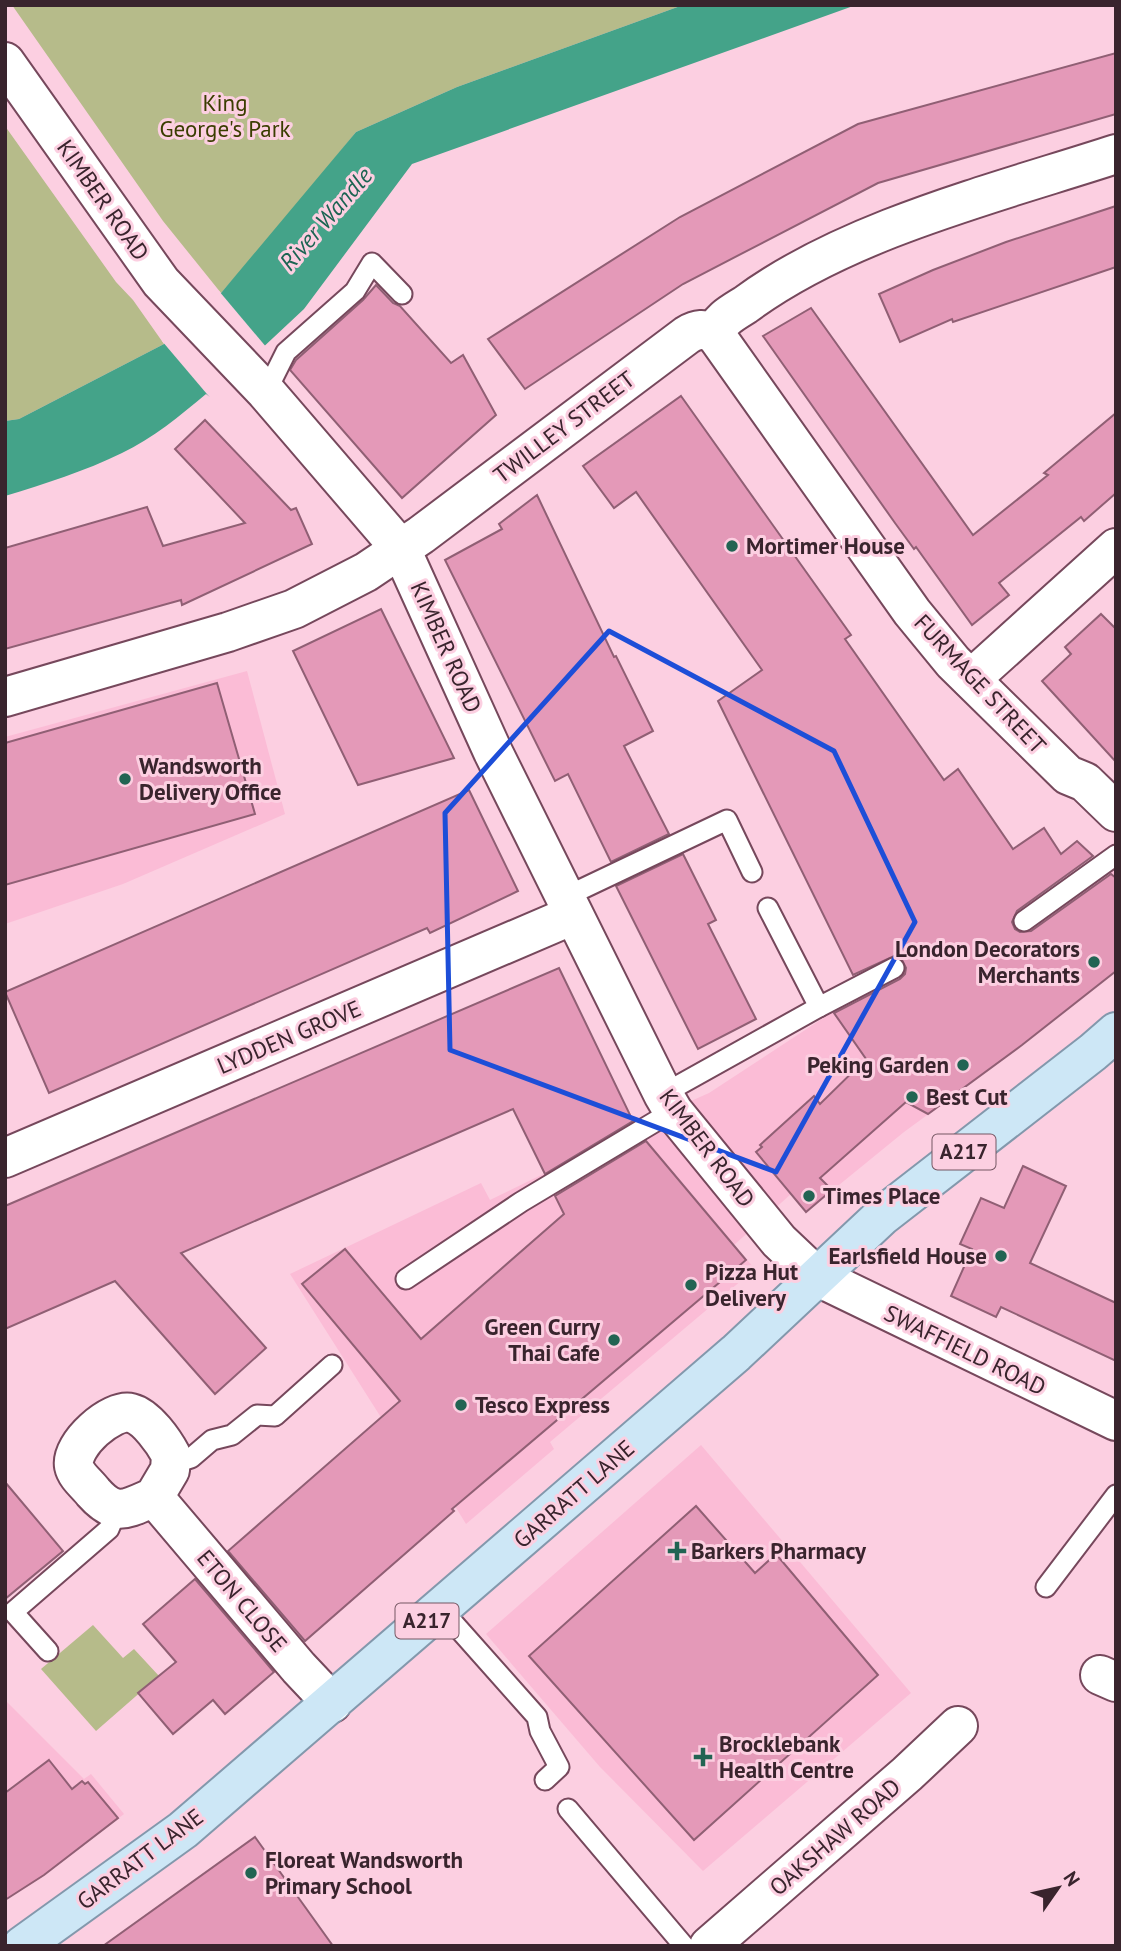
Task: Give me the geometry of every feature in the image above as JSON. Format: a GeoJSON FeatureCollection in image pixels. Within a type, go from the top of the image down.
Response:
{"type":"FeatureCollection","features":[{"type":"Feature","properties":{"kind":"main road","name":"GARRATT LANE"},"geometry":{"type":"LineString","coordinates":[[22,1946],[183,1830],[736,1353],[882,1216],[1116,1032]]}},
{"type":"Feature","properties":{"kind":"street","name":"KIMBER ROAD"},"geometry":{"type":"LineString","coordinates":[[5,62],[161,282],[258,384],[401,549],[494,752],[668,1103],[779,1241],[816,1276]]}},
{"type":"Feature","properties":{"kind":"street"},"geometry":{"type":"LineString","coordinates":[[715,334],[723,321],[782,280],[877,234],[960,204],[1116,154]]}},
{"type":"Feature","properties":{"kind":"street","name":"TWILLEY STREET"},"geometry":{"type":"LineString","coordinates":[[5,696],[228,632],[294,609],[366,572],[401,549],[687,335],[695,330],[715,334]]}},
{"type":"Feature","properties":{"kind":"street","name":"FURMAGE STREET"},"geometry":{"type":"LineString","coordinates":[[715,334],[912,612],[971,679],[1068,775],[1085,782],[1114,807]]}},
{"type":"Feature","properties":{"kind":"street"},"geometry":{"type":"LineString","coordinates":[[971,679],[1116,548]]}},
{"type":"Feature","properties":{"kind":"street","name":"LYDDEN GROVE"},"geometry":{"type":"LineString","coordinates":[[5,1158],[569,906]]}},
{"type":"Feature","properties":{"kind":"street","name":"SWAFFIELD ROAD"},"geometry":{"type":"LineString","coordinates":[[816,1276],[1116,1421]]}},
{"type":"Feature","properties":{"kind":"street"},"geometry":{"type":"LineString","coordinates":[[129,1412],[144,1420],[168,1448],[172,1464],[154,1497],[127,1509],[117,1510],[103,1503],[76,1473],[74,1458],[80,1443],[113,1415],[129,1412]]}},
{"type":"Feature","properties":{"kind":"street","name":"ETON CLOSE"},"geometry":{"type":"LineString","coordinates":[[154,1497],[332,1703]]}},
{"type":"Feature","properties":{"kind":"street","name":"OAKSHAW ROAD"},"geometry":{"type":"LineString","coordinates":[[709,1946],[907,1774],[958,1726]]}},
{"type":"Feature","properties":{"kind":"lane"},"geometry":{"type":"LineString","coordinates":[[258,384],[286,352],[355,290],[372,263],[402,294]]}},
{"type":"Feature","properties":{"kind":"lane"},"geometry":{"type":"LineString","coordinates":[[569,906],[727,820],[752,872]]}},
{"type":"Feature","properties":{"kind":"lane"},"geometry":{"type":"LineString","coordinates":[[1024,921],[1116,855]]}},
{"type":"Feature","properties":{"kind":"lane"},"geometry":{"type":"LineString","coordinates":[[768,908],[819,1007]]}},
{"type":"Feature","properties":{"kind":"lane"},"geometry":{"type":"LineString","coordinates":[[406,1279],[668,1103],[819,1007],[894,968]]}},
{"type":"Feature","properties":{"kind":"lane"},"geometry":{"type":"LineString","coordinates":[[172,1464],[191,1458],[212,1440],[232,1435],[257,1415],[275,1416],[332,1365]]}},
{"type":"Feature","properties":{"kind":"lane"},"geometry":{"type":"LineString","coordinates":[[1046,1587],[1116,1496]]}},
{"type":"Feature","properties":{"kind":"lane"},"geometry":{"type":"LineString","coordinates":[[48,1651],[13,1612],[109,1529],[117,1510]]}},
{"type":"Feature","properties":{"kind":"lane"},"geometry":{"type":"LineString","coordinates":[[441,1609],[537,1717],[540,1731],[559,1767],[545,1780]]}},
{"type":"Feature","properties":{"kind":"lane"},"geometry":{"type":"LineString","coordinates":[[568,1809],[684,1946]]}},
{"type":"Feature","properties":{"kind":"highlighted area"},"geometry":{"type":"Polygon","coordinates":[[[609,631],[834,751],[915,922],[776,1172],[450,1050],[445,813],[609,631]]]}},
{"type":"Feature","properties":{"kind":"shaded area","name":"Wandsworth Delivery Office"},"geometry":{"type":"Polygon","coordinates":[[[247,671],[285,814],[123,884],[5,924],[5,737],[247,671]]]}},
{"type":"Feature","properties":{"kind":"shaded area"},"geometry":{"type":"Polygon","coordinates":[[[1116,865],[1116,971],[1020,1047],[904,1132],[812,1207],[800,1205],[791,1194],[734,1245],[755,1269],[550,1442],[554,1449],[466,1524],[455,1506],[382,1419],[290,1274],[481,1183],[490,1200],[621,1136],[635,1126],[709,1093],[860,994],[864,997],[918,962],[993,949],[1116,865]]]}},
{"type":"Feature","properties":{"kind":"shaded area"},"geometry":{"type":"Polygon","coordinates":[[[701,1445],[911,1693],[703,1871],[600,1767],[486,1634],[701,1445]]]}},
{"type":"Feature","properties":{"kind":"shaded area"},"geometry":{"type":"Polygon","coordinates":[[[5,1700],[84,1779],[91,1774],[124,1814],[44,1875],[5,1900],[5,1700]]]}},
{"type":"Feature","properties":{"kind":"green space","name":"King George's Park"},"geometry":{"type":"Polygon","coordinates":[[[12,5],[683,5],[457,87],[356,132],[280,226],[221,293],[163,221],[12,5]]]}},
{"type":"Feature","properties":{"kind":"green space"},"geometry":{"type":"Polygon","coordinates":[[[5,126],[116,282],[133,300],[164,344],[19,419],[5,421],[5,126]]]}},
{"type":"Feature","properties":{"kind":"green space"},"geometry":{"type":"Polygon","coordinates":[[[93,1625],[123,1658],[134,1649],[159,1676],[96,1731],[41,1669],[93,1625]]]}},
{"type":"Feature","properties":{"kind":"water","name":"River Wandle"},"geometry":{"type":"Polygon","coordinates":[[[683,5],[856,5],[412,164],[304,309],[210,397],[206,394],[155,434],[122,453],[65,477],[5,496],[5,421],[19,419],[164,344],[221,293],[356,132],[457,87],[683,5]]]}},
{"type":"Feature","properties":{"kind":"pier"},"geometry":{"type":"Polygon","coordinates":[[[219,291],[267,348],[212,400],[162,341],[219,291]]]}},
{"type":"Feature","properties":{"kind":"building"},"geometry":{"type":"Polygon","coordinates":[[[1116,53],[1116,114],[878,183],[683,284],[525,389],[488,339],[680,217],[858,124],[1116,53]]]}},
{"type":"Feature","properties":{"kind":"building"},"geometry":{"type":"Polygon","coordinates":[[[1116,206],[1116,267],[953,322],[952,319],[900,342],[879,294],[1006,242],[1116,206]]]}},
{"type":"Feature","properties":{"kind":"building"},"geometry":{"type":"Polygon","coordinates":[[[376,285],[393,303],[400,306],[451,363],[463,355],[496,415],[402,498],[290,370],[296,360],[376,285]]]}},
{"type":"Feature","properties":{"kind":"building"},"geometry":{"type":"Polygon","coordinates":[[[811,308],[973,535],[1048,475],[1044,473],[1116,413],[1116,493],[1084,521],[1081,517],[999,583],[1009,595],[972,625],[916,547],[914,549],[895,523],[763,336],[811,308]]]}},
{"type":"Feature","properties":{"kind":"building"},"geometry":{"type":"Polygon","coordinates":[[[681,396],[851,635],[845,639],[944,780],[958,769],[1013,849],[1044,828],[1061,854],[1077,841],[1093,856],[1017,911],[1012,922],[1015,929],[1020,932],[1031,931],[1111,874],[1116,878],[1116,971],[928,1114],[906,1102],[820,1178],[832,1190],[806,1212],[756,1152],[762,1147],[760,1145],[814,1096],[820,1104],[866,1059],[834,1013],[900,979],[906,968],[901,958],[894,956],[853,975],[718,701],[762,670],[636,492],[614,508],[583,466],[681,396]]]}},
{"type":"Feature","properties":{"kind":"building"},"geometry":{"type":"Polygon","coordinates":[[[205,420],[291,510],[296,508],[312,544],[182,605],[181,600],[5,649],[5,548],[147,507],[163,546],[245,523],[175,449],[205,420]]]}},
{"type":"Feature","properties":{"kind":"building"},"geometry":{"type":"Polygon","coordinates":[[[537,495],[614,657],[616,656],[653,731],[624,746],[669,834],[611,862],[568,774],[555,781],[445,560],[502,529],[499,524],[537,495]]]}},
{"type":"Feature","properties":{"kind":"building"},"geometry":{"type":"Polygon","coordinates":[[[381,609],[454,758],[358,785],[293,651],[381,609]]]}},
{"type":"Feature","properties":{"kind":"building"},"geometry":{"type":"Polygon","coordinates":[[[1101,614],[1116,629],[1116,762],[1042,681],[1071,654],[1065,647],[1101,614]]]}},
{"type":"Feature","properties":{"kind":"building","name":"Wandsworth Delivery Office"},"geometry":{"type":"Polygon","coordinates":[[[217,683],[255,814],[5,885],[5,743],[217,683]]]}},
{"type":"Feature","properties":{"kind":"building"},"geometry":{"type":"Polygon","coordinates":[[[469,790],[518,891],[430,933],[427,928],[49,1093],[5,992],[469,790]]]}},
{"type":"Feature","properties":{"kind":"building"},"geometry":{"type":"Polygon","coordinates":[[[683,854],[716,920],[708,924],[756,1019],[698,1049],[616,886],[683,854]]]}},
{"type":"Feature","properties":{"kind":"building"},"geometry":{"type":"Polygon","coordinates":[[[559,968],[633,1121],[545,1174],[513,1109],[181,1253],[266,1348],[215,1394],[115,1281],[5,1329],[5,1206],[559,968]]]}},
{"type":"Feature","properties":{"kind":"building"},"geometry":{"type":"Polygon","coordinates":[[[646,1141],[746,1260],[452,1509],[454,1511],[305,1641],[228,1551],[400,1401],[302,1284],[345,1249],[421,1339],[564,1214],[555,1196],[646,1141]]]}},
{"type":"Feature","properties":{"kind":"building","name":"Earlsfield House"},"geometry":{"type":"Polygon","coordinates":[[[1023,1166],[1066,1186],[1030,1263],[1116,1303],[1116,1361],[1001,1307],[996,1317],[951,1296],[972,1249],[960,1244],[981,1198],[1004,1208],[1023,1166]]]}},
{"type":"Feature","properties":{"kind":"building"},"geometry":{"type":"Polygon","coordinates":[[[5,1482],[63,1551],[5,1599],[5,1482]]]}},
{"type":"Feature","properties":{"kind":"building","name":"Brocklebank Health Centre"},"geometry":{"type":"Polygon","coordinates":[[[696,1506],[755,1573],[776,1554],[878,1675],[694,1840],[529,1656],[696,1506]]]}},
{"type":"Feature","properties":{"kind":"building"},"geometry":{"type":"Polygon","coordinates":[[[195,1579],[274,1672],[225,1714],[213,1700],[173,1734],[138,1693],[176,1662],[143,1624],[195,1579]]]}},
{"type":"Feature","properties":{"kind":"building"},"geometry":{"type":"Polygon","coordinates":[[[49,1760],[72,1789],[82,1781],[85,1784],[88,1782],[118,1818],[44,1875],[5,1900],[5,1793],[49,1760]]]}},
{"type":"Feature","properties":{"kind":"building","name":"Floreat Wandsworth Primary School"},"geometry":{"type":"Polygon","coordinates":[[[255,1837],[333,1946],[103,1946],[255,1837]]]}},
{"type":"Feature","properties":{"kind":"place","name":"Mortimer House"},"geometry":{"type":"Point","coordinates":[732,546]}},
{"type":"Feature","properties":{"kind":"place","name":"Wandsworth Delivery Office"},"geometry":{"type":"Point","coordinates":[125,779]}},
{"type":"Feature","properties":{"kind":"place","name":"London Decorators Merchants"},"geometry":{"type":"Point","coordinates":[1094,962]}},
{"type":"Feature","properties":{"kind":"place","name":"Peking Garden"},"geometry":{"type":"Point","coordinates":[963,1065]}},
{"type":"Feature","properties":{"kind":"place","name":"Best Cut"},"geometry":{"type":"Point","coordinates":[912,1097]}},
{"type":"Feature","properties":{"kind":"place","name":"Times Place"},"geometry":{"type":"Point","coordinates":[809,1196]}},
{"type":"Feature","properties":{"kind":"place","name":"Earlsfield House"},"geometry":{"type":"Point","coordinates":[1001,1256]}},
{"type":"Feature","properties":{"kind":"place","name":"Pizza Hut Delivery"},"geometry":{"type":"Point","coordinates":[691,1285]}},
{"type":"Feature","properties":{"kind":"place","name":"Green Curry Thai Cafe"},"geometry":{"type":"Point","coordinates":[614,1340]}},
{"type":"Feature","properties":{"kind":"place","name":"Tesco Express"},"geometry":{"type":"Point","coordinates":[461,1405]}},
{"type":"Feature","properties":{"kind":"place","name":"Barkers Pharmacy"},"geometry":{"type":"Point","coordinates":[677,1551]}},
{"type":"Feature","properties":{"kind":"place","name":"Brocklebank Health Centre"},"geometry":{"type":"Point","coordinates":[703,1757]}},
{"type":"Feature","properties":{"kind":"place","name":"Floreat Wandsworth Primary School"},"geometry":{"type":"Point","coordinates":[251,1873]}}]}
